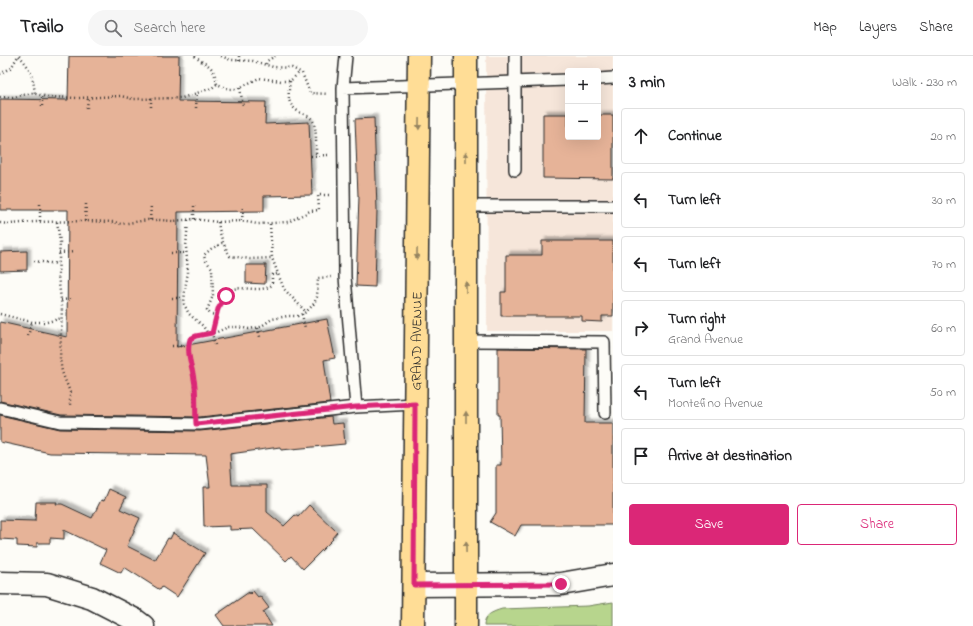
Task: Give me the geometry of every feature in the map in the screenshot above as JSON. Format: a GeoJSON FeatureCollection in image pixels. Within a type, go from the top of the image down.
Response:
{"type":"FeatureCollection","features":[{"type":"Feature","properties":{"kind":"main road","name":"GRAND AVENUE"},"geometry":{"type":"LineString","coordinates":[[413,626],[419,56]]}},
{"type":"Feature","properties":{"kind":"main road"},"geometry":{"type":"LineString","coordinates":[[466,56],[466,626]]}},
{"type":"Feature","properties":{"kind":"street"},"geometry":{"type":"LineString","coordinates":[[414,585],[466,586],[561,584],[613,575]]}},
{"type":"Feature","properties":{"kind":"street"},"geometry":{"type":"LineString","coordinates":[[0,583],[48,584],[92,598],[135,620],[143,626]]}},
{"type":"Feature","properties":{"kind":"lane"},"geometry":{"type":"LineString","coordinates":[[346,56],[343,88],[345,277],[356,407]]}},
{"type":"Feature","properties":{"kind":"lane"},"geometry":{"type":"LineString","coordinates":[[514,170],[516,56]]}},
{"type":"Feature","properties":{"kind":"lane"},"geometry":{"type":"LineString","coordinates":[[601,79],[613,78]]}},
{"type":"Feature","properties":{"kind":"lane"},"geometry":{"type":"LineString","coordinates":[[343,88],[565,80]]}},
{"type":"Feature","properties":{"kind":"lane"},"geometry":{"type":"LineString","coordinates":[[466,206],[613,206]]}},
{"type":"Feature","properties":{"kind":"lane"},"geometry":{"type":"LineString","coordinates":[[466,341],[604,342],[605,412]]}},
{"type":"Feature","properties":{"kind":"lane"},"geometry":{"type":"LineString","coordinates":[[0,408],[60,422],[196,424],[356,407],[415,404]]}},
{"type":"Feature","properties":{"kind":"path"},"geometry":{"type":"LineString","coordinates":[[0,74],[11,68],[19,56],[31,71],[35,94]]}},
{"type":"Feature","properties":{"kind":"path"},"geometry":{"type":"LineString","coordinates":[[195,56],[210,66],[217,84]]}},
{"type":"Feature","properties":{"kind":"path"},"geometry":{"type":"LineString","coordinates":[[222,56],[231,60],[292,68],[300,72],[305,78],[310,93],[327,94]]}},
{"type":"Feature","properties":{"kind":"path"},"geometry":{"type":"LineString","coordinates":[[266,64],[267,60],[274,56]]}},
{"type":"Feature","properties":{"kind":"path"},"geometry":{"type":"LineString","coordinates":[[300,72],[290,81],[288,93],[289,100],[295,110],[309,116],[314,122],[316,156]]}},
{"type":"Feature","properties":{"kind":"path"},"geometry":{"type":"LineString","coordinates":[[217,84],[229,89],[240,88],[259,78],[290,81]]}},
{"type":"Feature","properties":{"kind":"path"},"geometry":{"type":"LineString","coordinates":[[0,97],[13,97],[32,93],[48,97],[88,98],[122,96],[133,99],[182,98],[212,88],[217,84]]}},
{"type":"Feature","properties":{"kind":"path"},"geometry":{"type":"LineString","coordinates":[[240,88],[243,106]]}},
{"type":"Feature","properties":{"kind":"path"},"geometry":{"type":"LineString","coordinates":[[196,108],[197,92]]}},
{"type":"Feature","properties":{"kind":"path"},"geometry":{"type":"LineString","coordinates":[[42,96],[42,106]]}},
{"type":"Feature","properties":{"kind":"path"},"geometry":{"type":"LineString","coordinates":[[87,108],[88,98]]}},
{"type":"Feature","properties":{"kind":"path"},"geometry":{"type":"LineString","coordinates":[[151,98],[152,107]]}},
{"type":"Feature","properties":{"kind":"path"},"geometry":{"type":"LineString","coordinates":[[311,156],[329,155]]}},
{"type":"Feature","properties":{"kind":"path"},"geometry":{"type":"LineString","coordinates":[[0,222],[10,224],[86,221],[114,222],[121,224],[150,220],[173,221],[194,219],[218,222],[270,224],[288,222],[310,211],[318,210],[318,195],[330,195]]}},
{"type":"Feature","properties":{"kind":"path"},"geometry":{"type":"LineString","coordinates":[[40,204],[40,222]]}},
{"type":"Feature","properties":{"kind":"path"},"geometry":{"type":"LineString","coordinates":[[86,204],[86,221]]}},
{"type":"Feature","properties":{"kind":"path"},"geometry":{"type":"LineString","coordinates":[[150,205],[150,220]]}},
{"type":"Feature","properties":{"kind":"path"},"geometry":{"type":"LineString","coordinates":[[194,205],[194,219]]}},
{"type":"Feature","properties":{"kind":"path"},"geometry":{"type":"LineString","coordinates":[[242,222],[243,205]]}},
{"type":"Feature","properties":{"kind":"path"},"geometry":{"type":"LineString","coordinates":[[188,220],[186,253],[188,272],[184,304],[189,314],[203,326],[208,334]]}},
{"type":"Feature","properties":{"kind":"path"},"geometry":{"type":"LineString","coordinates":[[57,222],[60,242],[58,276],[62,318],[60,359],[62,372],[70,392],[70,422]]}},
{"type":"Feature","properties":{"kind":"path"},"geometry":{"type":"LineString","coordinates":[[218,222],[219,234],[222,243],[230,256],[250,259],[272,258]]}},
{"type":"Feature","properties":{"kind":"path"},"geometry":{"type":"LineString","coordinates":[[270,224],[272,258],[278,274],[284,288],[306,312]]}},
{"type":"Feature","properties":{"kind":"path"},"geometry":{"type":"LineString","coordinates":[[217,315],[210,314],[207,310],[213,296],[212,268],[205,260],[204,255],[222,243]]}},
{"type":"Feature","properties":{"kind":"path"},"geometry":{"type":"LineString","coordinates":[[59,253],[74,252]]}},
{"type":"Feature","properties":{"kind":"path"},"geometry":{"type":"LineString","coordinates":[[171,253],[186,253]]}},
{"type":"Feature","properties":{"kind":"path"},"geometry":{"type":"LineString","coordinates":[[34,261],[58,264]]}},
{"type":"Feature","properties":{"kind":"path"},"geometry":{"type":"LineString","coordinates":[[215,345],[212,333],[218,309],[231,290],[238,288],[268,288],[272,285],[270,275],[278,274]]}},
{"type":"Feature","properties":{"kind":"path"},"geometry":{"type":"LineString","coordinates":[[196,424],[194,380],[190,366],[188,346],[190,339],[196,336],[212,333],[228,326],[249,329],[258,328],[272,319],[298,316],[306,312],[314,305],[317,297],[318,278],[345,277]]}},
{"type":"Feature","properties":{"kind":"path"},"geometry":{"type":"LineString","coordinates":[[172,298],[184,298]]}},
{"type":"Feature","properties":{"kind":"path"},"geometry":{"type":"LineString","coordinates":[[61,300],[73,299]]}},
{"type":"Feature","properties":{"kind":"path"},"geometry":{"type":"LineString","coordinates":[[0,314],[32,322],[47,322],[62,318]]}},
{"type":"Feature","properties":{"kind":"path"},"geometry":{"type":"LineString","coordinates":[[302,314],[305,328]]}},
{"type":"Feature","properties":{"kind":"path"},"geometry":{"type":"LineString","coordinates":[[28,336],[32,322]]}},
{"type":"Feature","properties":{"kind":"path"},"geometry":{"type":"LineString","coordinates":[[258,328],[260,337]]}},
{"type":"Feature","properties":{"kind":"path"},"geometry":{"type":"LineString","coordinates":[[172,346],[188,346]]}},
{"type":"Feature","properties":{"kind":"shaded area"},"geometry":{"type":"Polygon","coordinates":[[[486,56],[613,56],[613,331],[487,331],[486,56]]]}},
{"type":"Feature","properties":{"kind":"green space"},"geometry":{"type":"Polygon","coordinates":[[[613,602],[613,626],[484,626],[485,619],[489,614],[502,609],[588,606],[613,602]]]}},
{"type":"Feature","properties":{"kind":"building"},"geometry":{"type":"Polygon","coordinates":[[[69,56],[179,56],[178,101],[266,102],[265,124],[309,122],[312,195],[264,196],[264,211],[178,212],[177,347],[327,319],[335,358],[324,360],[330,403],[200,417],[61,415],[0,401],[0,322],[67,337],[68,210],[0,210],[0,99],[68,100],[69,56]]]}},
{"type":"Feature","properties":{"kind":"building"},"geometry":{"type":"Polygon","coordinates":[[[543,114],[565,114],[565,140],[601,140],[601,115],[613,115],[613,179],[543,178],[543,114]]]}},
{"type":"Feature","properties":{"kind":"building"},"geometry":{"type":"Polygon","coordinates":[[[374,118],[377,210],[375,287],[356,286],[359,196],[355,119],[374,118]]]}},
{"type":"Feature","properties":{"kind":"building"},"geometry":{"type":"Polygon","coordinates":[[[542,241],[613,241],[613,316],[602,316],[602,322],[582,321],[582,316],[501,316],[501,292],[506,292],[506,255],[542,255],[542,241]]]}},
{"type":"Feature","properties":{"kind":"building"},"geometry":{"type":"Polygon","coordinates":[[[27,251],[27,270],[0,271],[0,252],[27,251]]]}},
{"type":"Feature","properties":{"kind":"building"},"geometry":{"type":"Polygon","coordinates":[[[246,265],[266,265],[265,284],[246,283],[246,265]]]}},
{"type":"Feature","properties":{"kind":"building"},"geometry":{"type":"Polygon","coordinates":[[[498,348],[586,349],[585,423],[613,423],[613,525],[521,525],[515,536],[490,522],[496,513],[496,465],[501,465],[500,415],[498,415],[498,348]]]}},
{"type":"Feature","properties":{"kind":"building"},"geometry":{"type":"Polygon","coordinates":[[[0,415],[60,429],[200,431],[331,417],[332,424],[343,423],[345,444],[281,450],[280,447],[230,454],[232,485],[267,485],[267,512],[284,526],[295,515],[298,517],[309,505],[337,532],[332,538],[333,539],[303,569],[291,556],[286,561],[253,529],[230,530],[230,526],[204,527],[203,487],[210,487],[206,455],[50,453],[0,442],[0,415]]]}},
{"type":"Feature","properties":{"kind":"building"},"geometry":{"type":"Polygon","coordinates":[[[109,489],[126,497],[120,509],[140,518],[127,546],[155,560],[168,538],[170,539],[173,533],[205,553],[177,597],[162,587],[160,590],[124,567],[121,573],[100,563],[106,550],[64,530],[64,539],[50,538],[50,543],[37,543],[37,547],[17,546],[17,540],[0,539],[0,520],[35,521],[36,502],[57,502],[56,504],[62,504],[92,518],[101,500],[104,501],[109,489]]]}},
{"type":"Feature","properties":{"kind":"building"},"geometry":{"type":"Polygon","coordinates":[[[253,591],[258,597],[260,596],[269,608],[263,612],[272,626],[224,626],[216,615],[249,592],[250,594],[253,591]]]}},
{"type":"Feature","properties":{"kind":"route"},"geometry":{"type":"LineString","coordinates":[[226,296],[218,309],[212,333],[196,336],[190,339],[188,346],[190,366],[194,380],[196,424],[356,407],[415,404],[414,585],[466,586],[561,584]]}}]}
